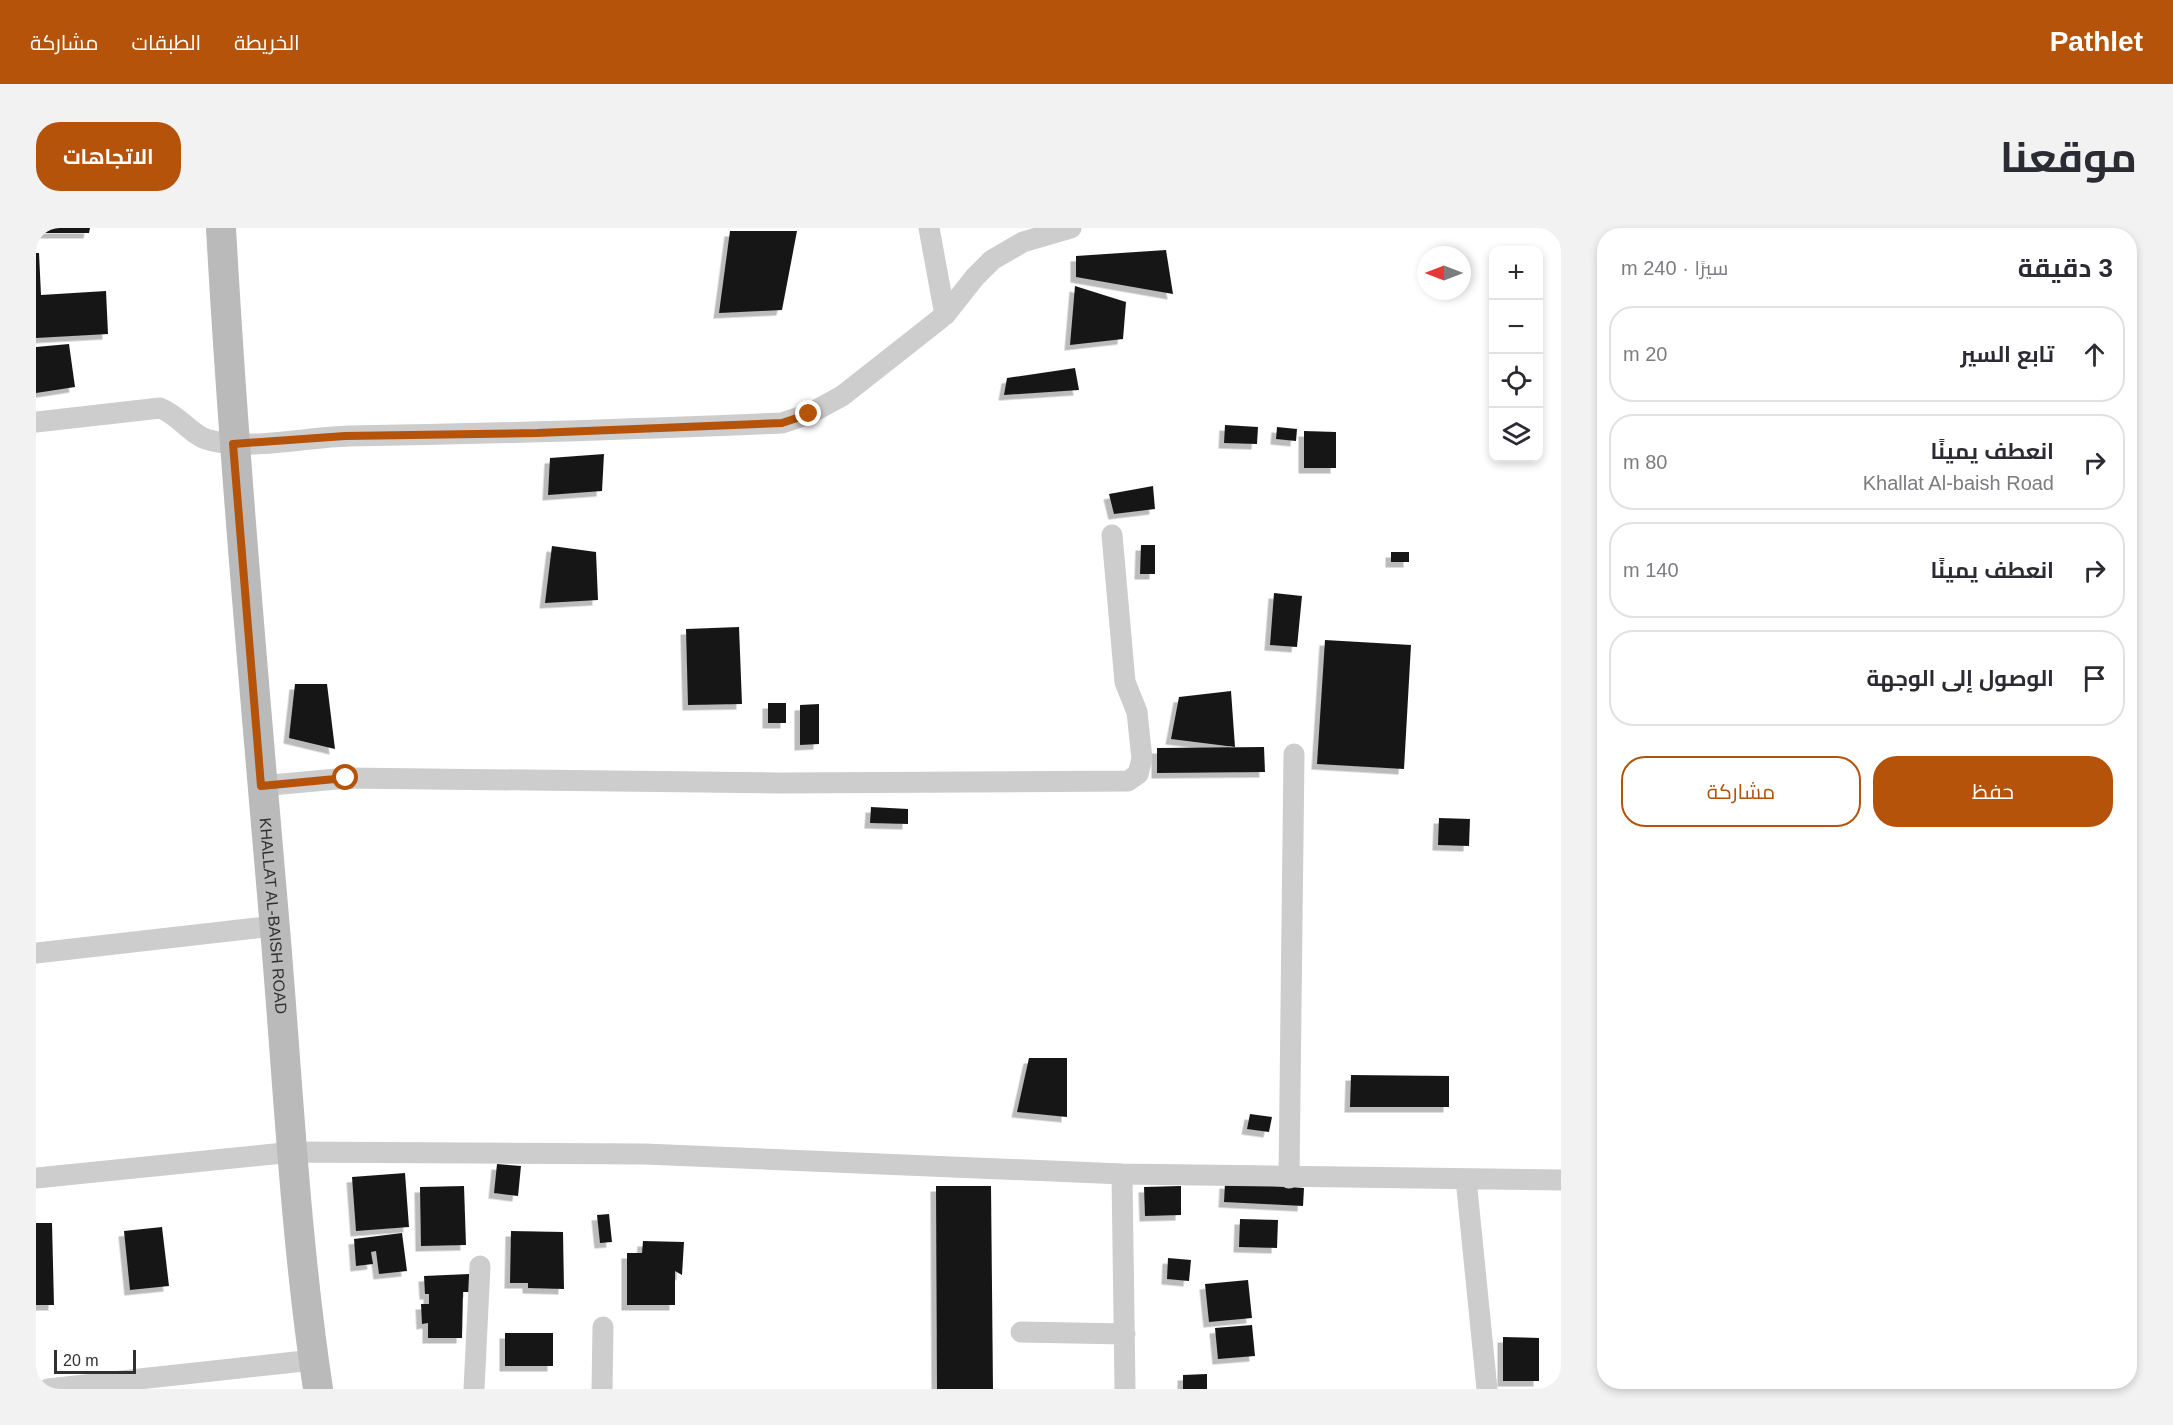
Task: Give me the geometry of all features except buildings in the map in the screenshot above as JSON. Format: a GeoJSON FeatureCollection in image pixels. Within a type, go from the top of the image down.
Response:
{"type":"FeatureCollection","features":[{"type":"Feature","properties":{"kind":"street","name":"KHALLAT AL-BAISH ROAD"},"geometry":{"type":"LineString","coordinates":[[221,228],[233,444],[261,786],[293,1152],[313,1360],[318,1389]]}},
{"type":"Feature","properties":{"kind":"street"},"geometry":{"type":"LineString","coordinates":[[929,228],[945,315]]}},
{"type":"Feature","properties":{"kind":"street"},"geometry":{"type":"LineString","coordinates":[[36,422],[160,408],[175,414],[206,440],[233,444],[345,436],[537,433],[782,423],[809,414],[842,396],[945,315],[975,277],[993,260],[1023,242],[1071,228]]}},
{"type":"Feature","properties":{"kind":"street"},"geometry":{"type":"LineString","coordinates":[[261,786],[346,778],[777,783],[1128,780],[1138,774],[1142,759],[1137,712],[1125,682],[1112,535]]}},
{"type":"Feature","properties":{"kind":"street"},"geometry":{"type":"LineString","coordinates":[[1289,1178],[1294,754]]}},
{"type":"Feature","properties":{"kind":"street"},"geometry":{"type":"LineString","coordinates":[[36,953],[274,926]]}},
{"type":"Feature","properties":{"kind":"street"},"geometry":{"type":"LineString","coordinates":[[36,1178],[293,1152],[645,1154],[1122,1174],[1561,1180]]}},
{"type":"Feature","properties":{"kind":"street"},"geometry":{"type":"LineString","coordinates":[[1122,1174],[1125,1389]]}},
{"type":"Feature","properties":{"kind":"street"},"geometry":{"type":"LineString","coordinates":[[1466,1179],[1487,1389]]}},
{"type":"Feature","properties":{"kind":"street"},"geometry":{"type":"LineString","coordinates":[[474,1389],[480,1266]]}},
{"type":"Feature","properties":{"kind":"street"},"geometry":{"type":"LineString","coordinates":[[602,1389],[603,1327]]}},
{"type":"Feature","properties":{"kind":"street"},"geometry":{"type":"LineString","coordinates":[[1021,1332],[1125,1334]]}},
{"type":"Feature","properties":{"kind":"street"},"geometry":{"type":"LineString","coordinates":[[48,1389],[313,1360]]}},
{"type":"Feature","properties":{"kind":"route"},"geometry":{"type":"LineString","coordinates":[[346,778],[261,786],[233,444],[345,436],[537,433],[782,423],[809,414]]}}]}
